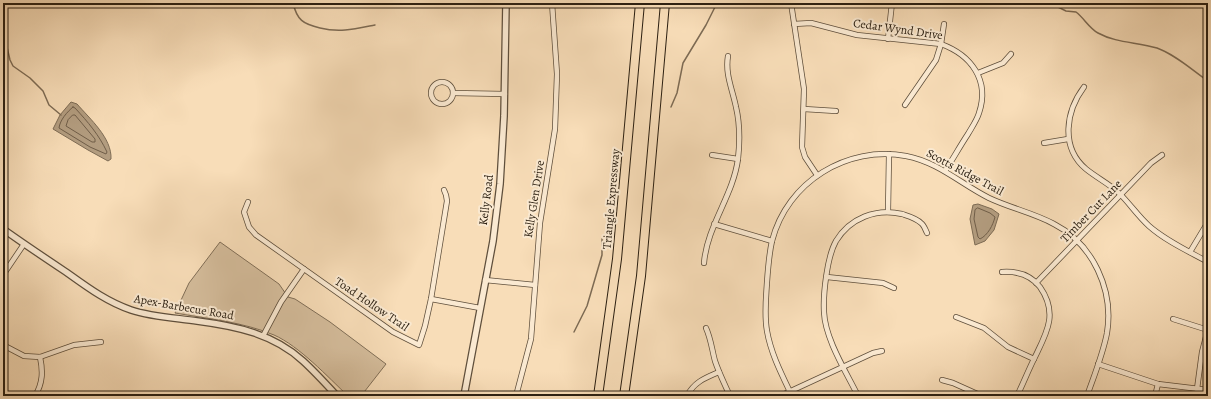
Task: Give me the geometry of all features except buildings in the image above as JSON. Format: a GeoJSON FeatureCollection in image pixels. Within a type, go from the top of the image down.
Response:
{"type":"FeatureCollection","features":[{"type":"Feature","properties":{"kind":"highway","name":"Triangle Expressway"},"geometry":{"type":"LineString","coordinates":[[598,396],[617,259],[640,3]]}},
{"type":"Feature","properties":{"kind":"highway"},"geometry":{"type":"LineString","coordinates":[[624,396],[641,268],[665,3]]}},
{"type":"Feature","properties":{"kind":"street","name":"Kelly Road"},"geometry":{"type":"LineString","coordinates":[[464,396],[493,241],[500,184],[505,94],[506,3]]}},
{"type":"Feature","properties":{"kind":"street","name":"Kelly Glen Drive"},"geometry":{"type":"LineString","coordinates":[[516,396],[531,339],[534,285],[540,224],[556,122],[557,74],[552,3]]}},
{"type":"Feature","properties":{"kind":"street"},"geometry":{"type":"LineString","coordinates":[[790,3],[804,90],[802,147],[805,157],[817,175]]}},
{"type":"Feature","properties":{"kind":"street"},"geometry":{"type":"LineString","coordinates":[[888,39],[892,3]]}},
{"type":"Feature","properties":{"kind":"street","name":"Cedar Wynd Drive"},"geometry":{"type":"LineString","coordinates":[[794,24],[811,23],[857,35],[941,44],[952,48],[965,56],[978,73],[982,90],[982,98],[979,114],[945,171]]}},
{"type":"Feature","properties":{"kind":"street"},"geometry":{"type":"LineString","coordinates":[[905,105],[933,65],[938,55],[944,24]]}},
{"type":"Feature","properties":{"kind":"street"},"geometry":{"type":"LineString","coordinates":[[978,73],[1003,63],[1011,54]]}},
{"type":"Feature","properties":{"kind":"street"},"geometry":{"type":"LineString","coordinates":[[704,263],[705,250],[714,224],[732,185],[738,159],[739,127],[727,70],[728,56]]}},
{"type":"Feature","properties":{"kind":"street"},"geometry":{"type":"LineString","coordinates":[[441,82],[450,86],[453,93],[451,100],[441,104],[434,101],[431,95],[434,85],[441,82]]}},
{"type":"Feature","properties":{"kind":"street"},"geometry":{"type":"LineString","coordinates":[[1084,87],[1077,97],[1072,110],[1068,139],[1074,153],[1084,168],[1121,195],[1148,225],[1157,232],[1208,262]]}},
{"type":"Feature","properties":{"kind":"street"},"geometry":{"type":"LineString","coordinates":[[453,93],[505,94]]}},
{"type":"Feature","properties":{"kind":"street"},"geometry":{"type":"LineString","coordinates":[[804,110],[836,111]]}},
{"type":"Feature","properties":{"kind":"street"},"geometry":{"type":"LineString","coordinates":[[1044,143],[1068,139]]}},
{"type":"Feature","properties":{"kind":"street","name":"Scotts Ridge Trail"},"geometry":{"type":"LineString","coordinates":[[791,394],[772,352],[767,330],[765,308],[772,241],[778,224],[788,206],[800,190],[817,175],[850,159],[877,153],[906,156],[922,160],[945,171],[984,195],[1054,224],[1077,240],[1087,252],[1098,270],[1107,297],[1107,333],[1098,364],[1086,396]]}},
{"type":"Feature","properties":{"kind":"street"},"geometry":{"type":"LineString","coordinates":[[888,212],[889,154]]}},
{"type":"Feature","properties":{"kind":"street"},"geometry":{"type":"LineString","coordinates":[[712,155],[738,159]]}},
{"type":"Feature","properties":{"kind":"street","name":"Timber Cut Lane"},"geometry":{"type":"LineString","coordinates":[[1036,282],[1152,163],[1162,155]]}},
{"type":"Feature","properties":{"kind":"street","name":"Toad Hollow Trail"},"geometry":{"type":"LineString","coordinates":[[248,202],[244,212],[249,227],[256,236],[393,332],[419,345],[431,299],[447,201],[444,190]]}},
{"type":"Feature","properties":{"kind":"street"},"geometry":{"type":"LineString","coordinates":[[859,396],[856,394],[830,339],[826,325],[824,311],[827,277],[832,249],[843,232],[852,224],[862,218],[874,214],[888,212],[906,215],[922,223],[927,233]]}},
{"type":"Feature","properties":{"kind":"street"},"geometry":{"type":"LineString","coordinates":[[1190,252],[1208,222]]}},
{"type":"Feature","properties":{"kind":"street"},"geometry":{"type":"LineString","coordinates":[[714,224],[772,241]]}},
{"type":"Feature","properties":{"kind":"street","name":"Apex-Barbecue Road"},"geometry":{"type":"LineString","coordinates":[[3,230],[105,298],[119,305],[133,310],[160,316],[210,322],[236,327],[263,336],[286,348],[302,360],[337,396]]}},
{"type":"Feature","properties":{"kind":"street"},"geometry":{"type":"LineString","coordinates":[[3,275],[24,244]]}},
{"type":"Feature","properties":{"kind":"street"},"geometry":{"type":"LineString","coordinates":[[263,336],[281,302],[304,269]]}},
{"type":"Feature","properties":{"kind":"street"},"geometry":{"type":"LineString","coordinates":[[1002,272],[1015,271],[1036,282],[1048,302],[1050,317],[1047,332],[1017,396]]}},
{"type":"Feature","properties":{"kind":"street"},"geometry":{"type":"LineString","coordinates":[[827,277],[883,283],[894,288]]}},
{"type":"Feature","properties":{"kind":"street"},"geometry":{"type":"LineString","coordinates":[[485,280],[534,285]]}},
{"type":"Feature","properties":{"kind":"street"},"geometry":{"type":"LineString","coordinates":[[431,299],[480,308]]}},
{"type":"Feature","properties":{"kind":"street"},"geometry":{"type":"LineString","coordinates":[[956,317],[984,328],[1008,347],[1034,360]]}},
{"type":"Feature","properties":{"kind":"street"},"geometry":{"type":"LineString","coordinates":[[1173,319],[1208,329],[1202,352],[1198,389]]}},
{"type":"Feature","properties":{"kind":"street"},"geometry":{"type":"LineString","coordinates":[[706,328],[711,338],[715,361],[730,396]]}},
{"type":"Feature","properties":{"kind":"street"},"geometry":{"type":"LineString","coordinates":[[3,345],[24,356],[40,357],[74,345],[101,342]]}},
{"type":"Feature","properties":{"kind":"street"},"geometry":{"type":"LineString","coordinates":[[780,396],[791,394],[843,366],[873,353],[882,351]]}},
{"type":"Feature","properties":{"kind":"street"},"geometry":{"type":"LineString","coordinates":[[40,357],[42,377],[36,394],[43,396]]}},
{"type":"Feature","properties":{"kind":"street"},"geometry":{"type":"LineString","coordinates":[[1098,364],[1158,384],[1208,390]]}},
{"type":"Feature","properties":{"kind":"street"},"geometry":{"type":"LineString","coordinates":[[687,396],[690,389],[698,382],[719,372]]}},
{"type":"Feature","properties":{"kind":"street"},"geometry":{"type":"LineString","coordinates":[[942,380],[953,383],[982,396]]}},
{"type":"Feature","properties":{"kind":"street"},"geometry":{"type":"LineString","coordinates":[[1155,396],[1158,384]]}},
{"type":"Feature","properties":{"kind":"shaded area"},"geometry":{"type":"Polygon","coordinates":[[[220,242],[279,284],[288,297],[295,299],[330,322],[386,364],[361,396],[355,393],[348,396],[303,354],[284,340],[274,335],[238,324],[175,313],[189,283],[220,242]]]}},
{"type":"Feature","properties":{"kind":"water"},"geometry":{"type":"Polygon","coordinates":[[[71,102],[77,104],[94,122],[104,136],[110,151],[111,159],[108,161],[53,129],[60,115],[71,102]]]}},
{"type":"Feature","properties":{"kind":"water"},"geometry":{"type":"Polygon","coordinates":[[[978,204],[992,209],[999,214],[994,230],[985,241],[975,245],[970,219],[973,205],[978,204]]]}},
{"type":"Feature","properties":{"kind":"waterway"},"geometry":{"type":"LineString","coordinates":[[293,3],[299,17],[305,23],[314,26],[341,30],[375,25]]}},
{"type":"Feature","properties":{"kind":"waterway"},"geometry":{"type":"LineString","coordinates":[[671,107],[677,93],[683,63],[706,25],[717,3]]}},
{"type":"Feature","properties":{"kind":"waterway"},"geometry":{"type":"LineString","coordinates":[[1050,3],[1066,11],[1076,12],[1095,31],[1112,39],[1149,46],[1164,51],[1208,81]]}},
{"type":"Feature","properties":{"kind":"waterway"},"geometry":{"type":"LineString","coordinates":[[3,30],[10,60],[13,66],[30,78],[43,91],[49,105],[61,115]]}},
{"type":"Feature","properties":{"kind":"waterway"},"geometry":{"type":"LineString","coordinates":[[574,332],[587,306],[602,255],[602,239]]}}]}
